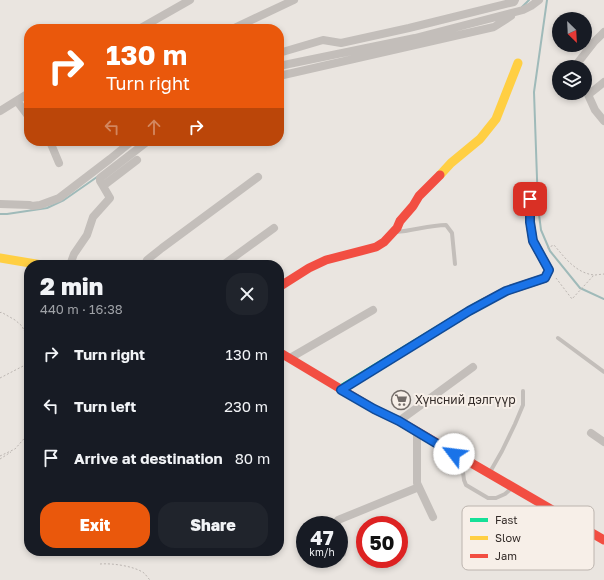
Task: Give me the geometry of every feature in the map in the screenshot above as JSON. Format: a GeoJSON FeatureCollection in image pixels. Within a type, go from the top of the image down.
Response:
{"type":"FeatureCollection","features":[{"type":"Feature","properties":{"kind":"street"},"geometry":{"type":"LineString","coordinates":[[148,24],[190,0]]}},
{"type":"Feature","properties":{"kind":"street"},"geometry":{"type":"LineString","coordinates":[[243,24],[294,0]]}},
{"type":"Feature","properties":{"kind":"street"},"geometry":{"type":"LineString","coordinates":[[284,52],[323,40],[341,43],[409,28],[514,2],[515,0]]}},
{"type":"Feature","properties":{"kind":"street"},"geometry":{"type":"LineString","coordinates":[[284,65],[415,38],[515,13],[531,6],[539,0]]}},
{"type":"Feature","properties":{"kind":"street"},"geometry":{"type":"LineString","coordinates":[[284,75],[494,27],[515,13]]}},
{"type":"Feature","properties":{"kind":"street"},"geometry":{"type":"LineString","coordinates":[[580,60],[594,42],[604,32]]}},
{"type":"Feature","properties":{"kind":"street"},"geometry":{"type":"LineString","coordinates":[[284,284],[309,268],[326,260],[376,247],[384,242],[397,228],[400,221],[413,206],[419,196],[452,163],[480,139],[496,119],[518,63]]}},
{"type":"Feature","properties":{"kind":"street"},"geometry":{"type":"LineString","coordinates":[[592,88],[604,82]]}},
{"type":"Feature","properties":{"kind":"street"},"geometry":{"type":"LineString","coordinates":[[0,110],[24,96]]}},
{"type":"Feature","properties":{"kind":"street"},"geometry":{"type":"LineString","coordinates":[[591,100],[595,110],[604,121]]}},
{"type":"Feature","properties":{"kind":"street"},"geometry":{"type":"LineString","coordinates":[[17,101],[24,110]]}},
{"type":"Feature","properties":{"kind":"street"},"geometry":{"type":"LineString","coordinates":[[52,146],[59,163]]}},
{"type":"Feature","properties":{"kind":"street"},"geometry":{"type":"LineString","coordinates":[[0,204],[32,206],[40,205],[59,198],[126,146]]}},
{"type":"Feature","properties":{"kind":"street"},"geometry":{"type":"LineString","coordinates":[[72,260],[86,235],[93,217],[110,198],[100,181],[100,178],[142,146]]}},
{"type":"Feature","properties":{"kind":"street"},"geometry":{"type":"LineString","coordinates":[[103,186],[136,160]]}},
{"type":"Feature","properties":{"kind":"street"},"geometry":{"type":"LineString","coordinates":[[147,260],[258,177]]}},
{"type":"Feature","properties":{"kind":"street"},"geometry":{"type":"LineString","coordinates":[[341,390],[469,311],[506,291],[545,278],[549,270],[533,241],[530,222],[530,199]]}},
{"type":"Feature","properties":{"kind":"street"},"geometry":{"type":"LineString","coordinates":[[230,260],[274,228]]}},
{"type":"Feature","properties":{"kind":"street"},"geometry":{"type":"LineString","coordinates":[[0,258],[24,262]]}},
{"type":"Feature","properties":{"kind":"street"},"geometry":{"type":"LineString","coordinates":[[290,358],[373,310]]}},
{"type":"Feature","properties":{"kind":"street"},"geometry":{"type":"LineString","coordinates":[[284,355],[341,390],[374,409],[399,421],[417,433],[544,506]]}},
{"type":"Feature","properties":{"kind":"street"},"geometry":{"type":"LineString","coordinates":[[399,421],[473,367]]}},
{"type":"Feature","properties":{"kind":"street"},"geometry":{"type":"LineString","coordinates":[[417,433],[417,483],[433,517]]}},
{"type":"Feature","properties":{"kind":"street"},"geometry":{"type":"LineString","coordinates":[[591,433],[604,442]]}},
{"type":"Feature","properties":{"kind":"street"},"geometry":{"type":"LineString","coordinates":[[348,516],[419,487]]}},
{"type":"Feature","properties":{"kind":"street"},"geometry":{"type":"LineString","coordinates":[[594,534],[604,540]]}},
{"type":"Feature","properties":{"kind":"lane"},"geometry":{"type":"LineString","coordinates":[[393,232],[404,232],[434,225],[446,225],[452,233],[455,264]]}},
{"type":"Feature","properties":{"kind":"lane"},"geometry":{"type":"LineString","coordinates":[[558,338],[604,372]]}},
{"type":"Feature","properties":{"kind":"lane"},"geometry":{"type":"LineString","coordinates":[[489,474],[515,424],[522,405],[523,391]]}},
{"type":"Feature","properties":{"kind":"lane"},"geometry":{"type":"LineString","coordinates":[[466,461],[463,472],[466,485],[488,498],[496,498],[513,488]]}},
{"type":"Feature","properties":{"kind":"path"},"geometry":{"type":"LineString","coordinates":[[546,249],[554,245],[578,270],[587,274],[604,274]]}},
{"type":"Feature","properties":{"kind":"path"},"geometry":{"type":"LineString","coordinates":[[549,270],[572,299],[594,275]]}},
{"type":"Feature","properties":{"kind":"path"},"geometry":{"type":"LineString","coordinates":[[0,313],[2,312],[15,320],[22,326],[24,330]]}},
{"type":"Feature","properties":{"kind":"path"},"geometry":{"type":"LineString","coordinates":[[0,378],[24,366]]}},
{"type":"Feature","properties":{"kind":"path"},"geometry":{"type":"LineString","coordinates":[[0,459],[15,449],[24,439]]}},
{"type":"Feature","properties":{"kind":"path"},"geometry":{"type":"LineString","coordinates":[[0,456],[15,449]]}},
{"type":"Feature","properties":{"kind":"path"},"geometry":{"type":"LineString","coordinates":[[100,564],[125,566],[143,572],[150,580]]}},
{"type":"Feature","properties":{"kind":"waterway"},"geometry":{"type":"LineString","coordinates":[[522,7],[529,0]]}},
{"type":"Feature","properties":{"kind":"waterway"},"geometry":{"type":"LineString","coordinates":[[547,0],[534,92],[538,207],[541,230],[550,251],[580,288],[604,299]]}},
{"type":"Feature","properties":{"kind":"waterway"},"geometry":{"type":"LineString","coordinates":[[0,214],[47,208],[64,200],[97,177]]}},
{"type":"Feature","properties":{"kind":"traffic: fast"},"geometry":{"type":"LineString","coordinates":[[341,389],[485,302]]}},
{"type":"Feature","properties":{"kind":"traffic: slow"},"geometry":{"type":"LineString","coordinates":[[440,175],[451,163],[480,139],[496,119],[518,63]]}},
{"type":"Feature","properties":{"kind":"traffic: slow"},"geometry":{"type":"LineString","coordinates":[[0,258],[24,262]]}},
{"type":"Feature","properties":{"kind":"traffic: jam"},"geometry":{"type":"LineString","coordinates":[[284,284],[309,268],[326,260],[376,247],[384,242],[397,228],[400,221],[413,206],[419,196],[440,175]]}},
{"type":"Feature","properties":{"kind":"traffic: jam"},"geometry":{"type":"LineString","coordinates":[[485,302],[506,291],[545,278],[549,270],[533,241],[530,222],[530,199]]}},
{"type":"Feature","properties":{"kind":"traffic: jam"},"geometry":{"type":"LineString","coordinates":[[284,355],[374,409],[399,421],[545,506]]}},
{"type":"Feature","properties":{"kind":"traffic: jam"},"geometry":{"type":"LineString","coordinates":[[594,534],[604,540]]}},
{"type":"Feature","properties":{"kind":"place","name":"Хүнсний дэлгүүр"},"geometry":{"type":"Point","coordinates":[401,400]}},
{"type":"Feature","properties":{"kind":"route"},"geometry":{"type":"LineString","coordinates":[[454,454],[399,421],[374,409],[341,390],[469,311],[506,291],[545,278],[549,270],[533,241],[530,222],[530,199]]}}]}
